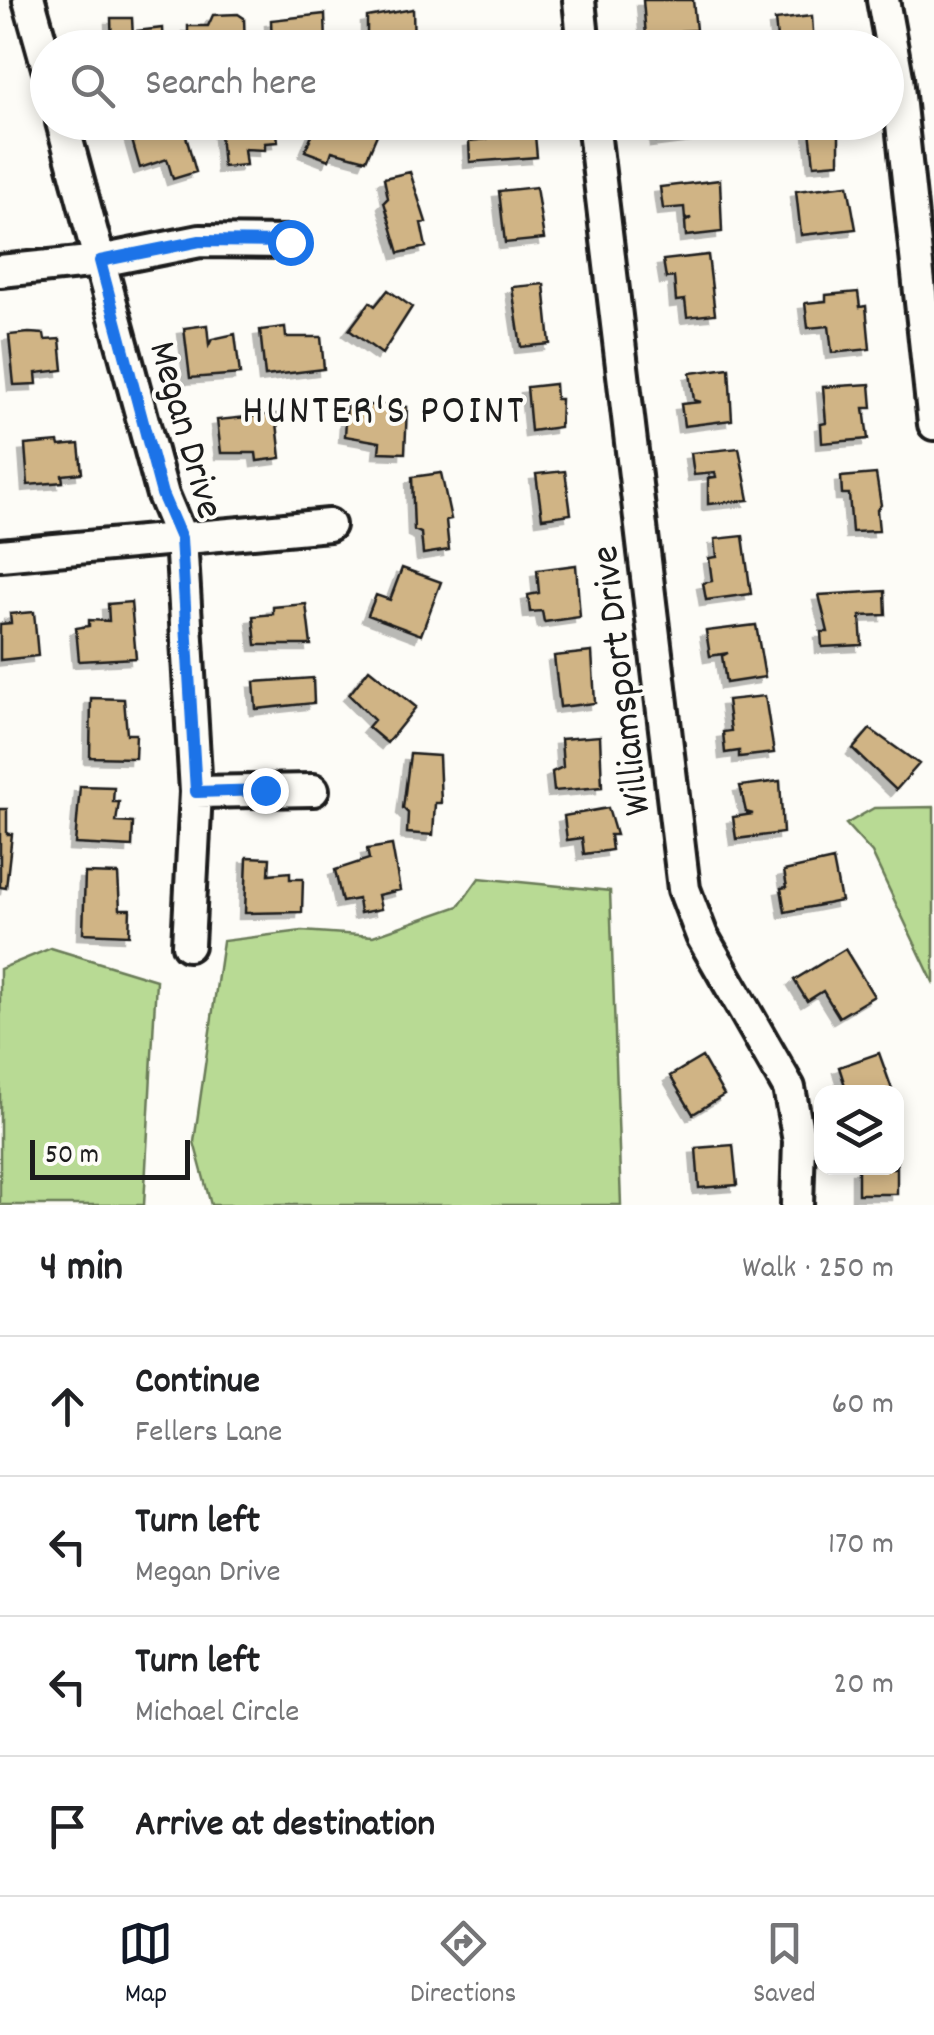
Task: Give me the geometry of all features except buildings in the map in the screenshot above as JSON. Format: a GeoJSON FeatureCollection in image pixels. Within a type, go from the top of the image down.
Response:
{"type":"FeatureCollection","features":[{"type":"Feature","properties":{"kind":"street"},"geometry":{"type":"LineString","coordinates":[[29,0],[37,30]]}},
{"type":"Feature","properties":{"kind":"street"},"geometry":{"type":"LineString","coordinates":[[579,0],[582,30]]}},
{"type":"Feature","properties":{"kind":"street"},"geometry":{"type":"LineString","coordinates":[[883,0],[889,30]]}},
{"type":"Feature","properties":{"kind":"street"},"geometry":{"type":"LineString","coordinates":[[904,136],[934,424]]}},
{"type":"Feature","properties":{"kind":"street","name":"Megan Drive"},"geometry":{"type":"LineString","coordinates":[[67,140],[162,494],[181,538],[196,792],[188,945]]}},
{"type":"Feature","properties":{"kind":"street","name":"Williamsport Drive"},"geometry":{"type":"LineString","coordinates":[[595,140],[684,889],[702,936],[789,1088],[799,1141],[797,1205]]}},
{"type":"Feature","properties":{"kind":"street"},"geometry":{"type":"LineString","coordinates":[[0,271],[100,261],[200,241],[290,242]]}},
{"type":"Feature","properties":{"kind":"street"},"geometry":{"type":"LineString","coordinates":[[0,555],[329,524]]}},
{"type":"Feature","properties":{"kind":"street"},"geometry":{"type":"LineString","coordinates":[[196,792],[313,790]]}},
{"type":"Feature","properties":{"kind":"green space"},"geometry":{"type":"Polygon","coordinates":[[[934,807],[934,984],[872,853],[846,824],[874,808],[934,807]]]}},
{"type":"Feature","properties":{"kind":"green space"},"geometry":{"type":"Polygon","coordinates":[[[479,878],[610,891],[621,1205],[211,1205],[194,1142],[223,941],[302,931],[373,936],[459,906],[479,878]]]}},
{"type":"Feature","properties":{"kind":"green space"},"geometry":{"type":"Polygon","coordinates":[[[51,948],[156,980],[144,1205],[0,1205],[0,969],[51,948]]]}},
{"type":"Feature","properties":{"kind":"district","name":"HUNTER'S POINT"},"geometry":{"type":"Point","coordinates":[384,407]}},
{"type":"Feature","properties":{"kind":"route"},"geometry":{"type":"LineString","coordinates":[[265,790],[196,792],[181,538],[162,494],[100,261],[200,241],[290,242]]}}]}
